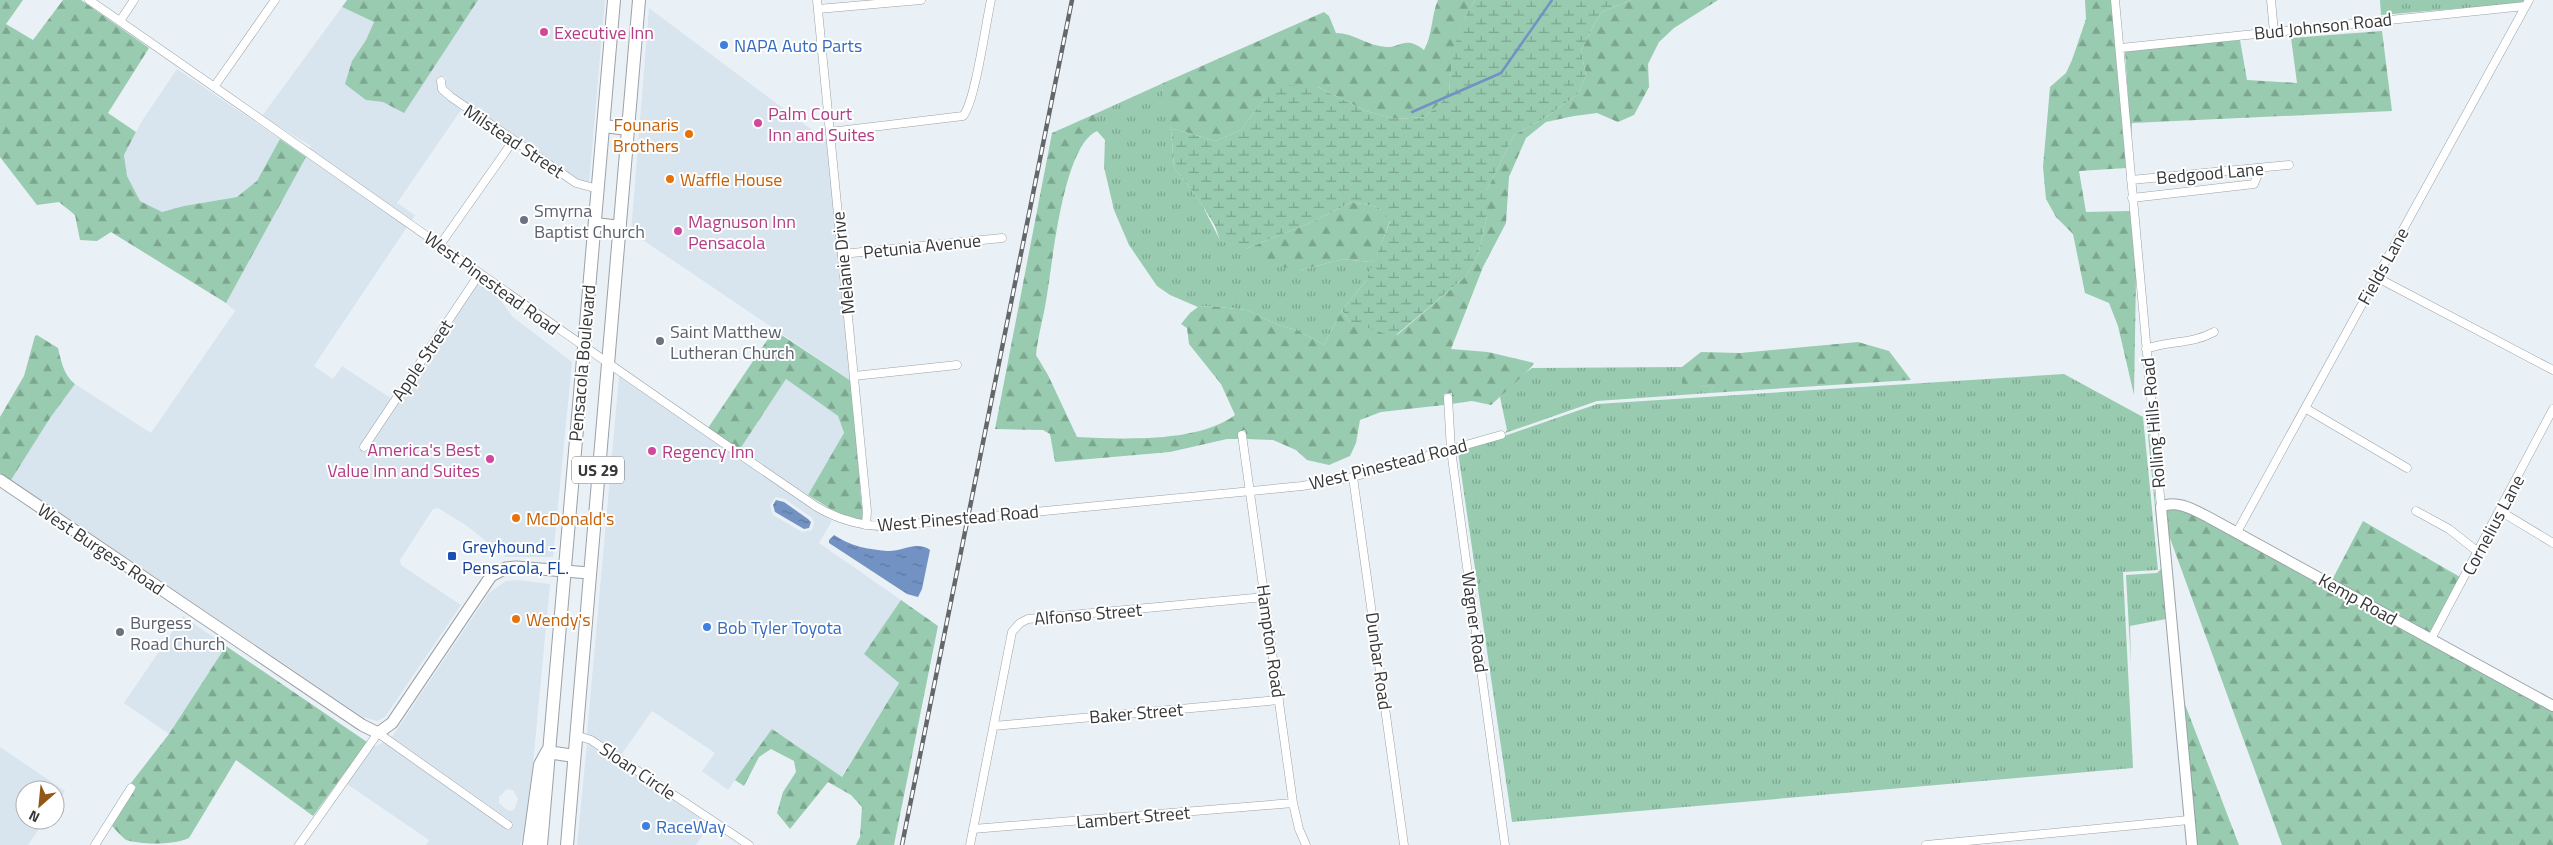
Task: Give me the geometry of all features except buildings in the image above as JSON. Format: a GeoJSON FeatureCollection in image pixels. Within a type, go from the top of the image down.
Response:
{"type":"FeatureCollection","features":[{"type":"Feature","properties":{"kind":"highway"},"geometry":{"type":"LineString","coordinates":[[530,845],[540,765],[552,752]]}},
{"type":"Feature","properties":{"kind":"main road","name":"Pensacola Boulevard"},"geometry":{"type":"LineString","coordinates":[[541,845],[552,752],[554,686],[596,224],[614,0]]}},
{"type":"Feature","properties":{"kind":"main road","name":"Pensacola Boulevard"},"geometry":{"type":"LineString","coordinates":[[567,845],[639,0]]}},
{"type":"Feature","properties":{"kind":"main road"},"geometry":{"type":"LineString","coordinates":[[604,126],[628,129]]}},
{"type":"Feature","properties":{"kind":"main road"},"geometry":{"type":"LineString","coordinates":[[596,224],[620,227]]}},
{"type":"Feature","properties":{"kind":"main road","name":"West Burgess Road"},"geometry":{"type":"LineString","coordinates":[[0,480],[362,725],[378,732]]}},
{"type":"Feature","properties":{"kind":"main road"},"geometry":{"type":"LineString","coordinates":[[378,732],[392,723],[490,576],[506,568],[516,566],[589,573]]}},
{"type":"Feature","properties":{"kind":"main road"},"geometry":{"type":"LineString","coordinates":[[547,845],[552,752],[574,756]]}},
{"type":"Feature","properties":{"kind":"street","name":"West Pinestead Road"},"geometry":{"type":"LineString","coordinates":[[89,0],[584,348],[837,518],[866,525],[891,526],[1302,486],[1353,477],[1501,435]]}},
{"type":"Feature","properties":{"kind":"street"},"geometry":{"type":"LineString","coordinates":[[120,21],[134,0]]}},
{"type":"Feature","properties":{"kind":"street"},"geometry":{"type":"LineString","coordinates":[[214,87],[275,0]]}},
{"type":"Feature","properties":{"kind":"street","name":"Melanie Drive"},"geometry":{"type":"LineString","coordinates":[[817,0],[854,376],[866,525]]}},
{"type":"Feature","properties":{"kind":"street"},"geometry":{"type":"LineString","coordinates":[[818,9],[921,0]]}},
{"type":"Feature","properties":{"kind":"street"},"geometry":{"type":"LineString","coordinates":[[830,132],[958,118],[964,115],[972,95],[991,0]]}},
{"type":"Feature","properties":{"kind":"street","name":"Rolling Hills Road"},"geometry":{"type":"LineString","coordinates":[[2115,0],[2121,48],[2132,198],[2192,845]]}},
{"type":"Feature","properties":{"kind":"street"},"geometry":{"type":"LineString","coordinates":[[2271,0],[2274,32]]}},
{"type":"Feature","properties":{"kind":"street","name":"Bud Johnson Road"},"geometry":{"type":"LineString","coordinates":[[2121,48],[2527,3]]}},
{"type":"Feature","properties":{"kind":"street","name":"Fields Lane"},"geometry":{"type":"LineString","coordinates":[[2237,532],[2527,3]]}},
{"type":"Feature","properties":{"kind":"street","name":"Milstead Street"},"geometry":{"type":"LineString","coordinates":[[441,80],[442,89],[450,97],[513,141],[576,183],[598,189]]}},
{"type":"Feature","properties":{"kind":"street"},"geometry":{"type":"LineString","coordinates":[[440,245],[513,141]]}},
{"type":"Feature","properties":{"kind":"street","name":"Bedgood Lane"},"geometry":{"type":"LineString","coordinates":[[2131,180],[2289,165]]}},
{"type":"Feature","properties":{"kind":"street"},"geometry":{"type":"LineString","coordinates":[[2132,198],[2254,184],[2260,169]]}},
{"type":"Feature","properties":{"kind":"street","name":"Petunia Avenue"},"geometry":{"type":"LineString","coordinates":[[842,254],[1002,238]]}},
{"type":"Feature","properties":{"kind":"street","name":"Apple Street"},"geometry":{"type":"LineString","coordinates":[[364,447],[480,274]]}},
{"type":"Feature","properties":{"kind":"street"},"geometry":{"type":"LineString","coordinates":[[2376,277],[2553,370]]}},
{"type":"Feature","properties":{"kind":"street"},"geometry":{"type":"LineString","coordinates":[[2146,349],[2160,344],[2199,340],[2214,332]]}},
{"type":"Feature","properties":{"kind":"street"},"geometry":{"type":"LineString","coordinates":[[854,376],[956,365]]}},
{"type":"Feature","properties":{"kind":"street","name":"Wagner Road"},"geometry":{"type":"LineString","coordinates":[[1448,398],[1451,450],[1505,845]]}},
{"type":"Feature","properties":{"kind":"street"},"geometry":{"type":"LineString","coordinates":[[2305,408],[2407,468]]}},
{"type":"Feature","properties":{"kind":"street","name":"Cornelius Lane"},"geometry":{"type":"LineString","coordinates":[[2431,639],[2553,410]]}},
{"type":"Feature","properties":{"kind":"street","name":"Hampton Road"},"geometry":{"type":"LineString","coordinates":[[1242,435],[1293,803],[1299,828],[1306,845]]}},
{"type":"Feature","properties":{"kind":"street","name":"Dunbar Road"},"geometry":{"type":"LineString","coordinates":[[1353,477],[1404,845]]}},
{"type":"Feature","properties":{"kind":"street","name":"Kemp Road"},"geometry":{"type":"LineString","coordinates":[[2161,507],[2171,503],[2183,506],[2237,532],[2553,706]]}},
{"type":"Feature","properties":{"kind":"street"},"geometry":{"type":"LineString","coordinates":[[2416,511],[2448,529],[2478,552]]}},
{"type":"Feature","properties":{"kind":"street"},"geometry":{"type":"LineString","coordinates":[[2500,511],[2553,543]]}},
{"type":"Feature","properties":{"kind":"street","name":"Alfonso Street"},"geometry":{"type":"LineString","coordinates":[[970,845],[1012,632],[1015,627],[1025,620],[1265,597]]}},
{"type":"Feature","properties":{"kind":"street","name":"Baker Street"},"geometry":{"type":"LineString","coordinates":[[994,726],[1279,700]]}},
{"type":"Feature","properties":{"kind":"street"},"geometry":{"type":"LineString","coordinates":[[299,845],[378,732]]}},
{"type":"Feature","properties":{"kind":"street","name":"West Burgess Road"},"geometry":{"type":"LineString","coordinates":[[378,732],[508,825]]}},
{"type":"Feature","properties":{"kind":"street","name":"Sloan Circle"},"geometry":{"type":"LineString","coordinates":[[575,735],[591,740],[749,845]]}},
{"type":"Feature","properties":{"kind":"street"},"geometry":{"type":"LineString","coordinates":[[95,845],[131,788]]}},
{"type":"Feature","properties":{"kind":"street","name":"Lambert Street"},"geometry":{"type":"LineString","coordinates":[[973,829],[1293,803]]}},
{"type":"Feature","properties":{"kind":"street"},"geometry":{"type":"LineString","coordinates":[[1926,845],[2189,820]]}},
{"type":"Feature","properties":{"kind":"shaded area"},"geometry":{"type":"Polygon","coordinates":[[[477,0],[605,0],[589,183],[578,179],[453,94],[445,84],[446,77],[439,76],[437,84],[439,91],[461,110],[397,203],[415,215],[412,220],[309,149],[311,146],[262,116],[342,7],[374,22],[366,40],[352,61],[366,100],[383,102],[404,112],[477,0]]]}},
{"type":"Feature","properties":{"kind":"shaded area"},"geometry":{"type":"Polygon","coordinates":[[[649,8],[827,141],[850,380],[631,232],[649,8]]]}},
{"type":"Feature","properties":{"kind":"shaded area"},"geometry":{"type":"Polygon","coordinates":[[[177,69],[280,139],[257,182],[237,197],[184,206],[162,212],[140,201],[127,176],[124,155],[142,121],[177,69]]]}},
{"type":"Feature","properties":{"kind":"shaded area"},"geometry":{"type":"Polygon","coordinates":[[[306,157],[407,227],[314,366],[333,379],[342,366],[392,399],[359,448],[365,452],[480,279],[488,284],[513,317],[572,362],[553,557],[506,557],[467,526],[438,508],[433,509],[400,560],[401,565],[461,605],[385,717],[377,721],[363,717],[11,480],[50,418],[75,384],[151,433],[235,311],[226,303],[306,157]]]}},
{"type":"Feature","properties":{"kind":"shaded area"},"geometry":{"type":"Polygon","coordinates":[[[619,376],[832,521],[819,543],[901,600],[864,654],[899,683],[841,777],[772,730],[728,790],[702,771],[715,753],[652,711],[621,755],[587,734],[619,376]],[[776,497],[770,505],[773,515],[802,532],[812,530],[814,522],[811,517],[785,499],[776,497]]]}},
{"type":"Feature","properties":{"kind":"shaded area"},"geometry":{"type":"Polygon","coordinates":[[[786,379],[838,416],[844,434],[808,495],[740,449],[786,379]]]}},
{"type":"Feature","properties":{"kind":"shaded area"},"geometry":{"type":"Polygon","coordinates":[[[517,580],[550,584],[527,828],[520,845],[426,845],[429,840],[347,784],[373,745],[376,746],[384,742],[509,830],[513,823],[392,737],[489,593],[506,581],[517,580]],[[507,789],[499,797],[499,803],[507,810],[512,811],[518,799],[513,790],[507,789]]]}},
{"type":"Feature","properties":{"kind":"shaded area"},"geometry":{"type":"Polygon","coordinates":[[[183,616],[226,646],[169,734],[124,703],[183,616]]]}},
{"type":"Feature","properties":{"kind":"shaded area"},"geometry":{"type":"Polygon","coordinates":[[[587,743],[710,825],[696,845],[577,845],[587,743]]]}},
{"type":"Feature","properties":{"kind":"shaded area"},"geometry":{"type":"Polygon","coordinates":[[[0,747],[49,780],[15,780],[15,830],[38,830],[28,845],[0,845],[0,747]]]}},
{"type":"Feature","properties":{"kind":"green space"},"geometry":{"type":"Polygon","coordinates":[[[0,0],[23,0],[6,24],[33,40],[63,0],[81,0],[149,48],[108,113],[136,132],[124,155],[127,176],[140,201],[162,212],[184,206],[237,197],[257,181],[280,139],[306,157],[226,303],[111,232],[97,241],[80,240],[75,215],[59,202],[37,205],[0,157],[0,0]]]}},
{"type":"Feature","properties":{"kind":"green space"},"geometry":{"type":"Polygon","coordinates":[[[347,0],[478,0],[404,113],[383,102],[366,100],[345,84],[352,61],[366,40],[374,22],[342,7],[347,0]]]}},
{"type":"Feature","properties":{"kind":"green space"},"geometry":{"type":"Polygon","coordinates":[[[1438,0],[1475,0],[1459,34],[1451,70],[1449,95],[1425,117],[1397,119],[1366,111],[1318,87],[1264,99],[1241,130],[1216,141],[1175,129],[1171,130],[1161,84],[1324,12],[1329,16],[1336,33],[1349,35],[1379,46],[1391,47],[1403,43],[1412,43],[1424,50],[1429,38],[1438,0]]]}},
{"type":"Feature","properties":{"kind":"green space"},"geometry":{"type":"Polygon","coordinates":[[[1475,0],[1631,0],[1602,12],[1594,24],[1581,51],[1586,75],[1578,94],[1545,118],[1514,135],[1487,190],[1487,216],[1478,255],[1465,277],[1396,335],[1391,336],[1349,321],[1342,310],[1366,281],[1390,222],[1378,207],[1352,202],[1312,222],[1243,250],[1220,240],[1215,226],[1201,203],[1174,167],[1171,130],[1175,129],[1216,141],[1241,130],[1264,99],[1283,85],[1318,87],[1366,111],[1397,119],[1425,117],[1449,95],[1455,46],[1468,11],[1475,0]]]}},
{"type":"Feature","properties":{"kind":"green space"},"geometry":{"type":"Polygon","coordinates":[[[1631,0],[1718,0],[1674,28],[1659,42],[1648,64],[1649,87],[1634,115],[1618,122],[1597,113],[1574,116],[1546,122],[1526,138],[1509,177],[1506,223],[1483,267],[1451,349],[1488,352],[1534,363],[1522,377],[1491,405],[1472,401],[1451,404],[1452,393],[1444,394],[1444,405],[1381,412],[1360,420],[1356,443],[1350,456],[1329,465],[1307,460],[1296,450],[1273,440],[1247,439],[1245,430],[1238,432],[1239,439],[1227,439],[1170,452],[1055,462],[1050,434],[1043,430],[995,429],[1052,133],[1097,113],[1097,131],[1085,141],[1076,158],[1068,181],[1056,232],[1046,303],[1036,355],[1048,375],[1077,437],[1159,437],[1201,431],[1235,415],[1221,384],[1189,344],[1187,328],[1181,324],[1190,313],[1198,307],[1210,306],[1247,310],[1278,325],[1297,330],[1324,345],[1342,310],[1349,321],[1397,335],[1465,277],[1478,255],[1487,216],[1487,190],[1514,135],[1545,118],[1578,94],[1586,75],[1581,51],[1594,24],[1602,12],[1631,0]]]}},
{"type":"Feature","properties":{"kind":"green space"},"geometry":{"type":"Polygon","coordinates":[[[2085,0],[2111,0],[2126,168],[2079,171],[2086,212],[2130,211],[2136,277],[2134,395],[2118,326],[2109,303],[2085,293],[2073,234],[2056,217],[2046,199],[2043,167],[2050,87],[2066,73],[2072,60],[2086,19],[2085,0]]]}},
{"type":"Feature","properties":{"kind":"green space"},"geometry":{"type":"Polygon","coordinates":[[[2380,0],[2525,0],[2523,3],[2381,15],[2380,0]]]}},
{"type":"Feature","properties":{"kind":"green space"},"geometry":{"type":"Polygon","coordinates":[[[2382,31],[2392,111],[2132,123],[2131,141],[2125,51],[2240,40],[2247,80],[2297,83],[2291,38],[2382,31]]]}},
{"type":"Feature","properties":{"kind":"green space"},"geometry":{"type":"Polygon","coordinates":[[[1161,84],[1170,119],[1174,167],[1201,203],[1220,240],[1301,270],[1343,259],[1370,262],[1375,260],[1366,281],[1342,310],[1324,345],[1297,330],[1278,325],[1247,310],[1210,306],[1198,307],[1170,295],[1157,286],[1129,245],[1114,210],[1104,167],[1105,140],[1097,131],[1097,113],[1161,84]]]}},
{"type":"Feature","properties":{"kind":"green space"},"geometry":{"type":"Polygon","coordinates":[[[1352,202],[1378,207],[1390,221],[1375,260],[1370,262],[1343,259],[1301,270],[1277,266],[1243,250],[1312,222],[1352,202]]]}},
{"type":"Feature","properties":{"kind":"green space"},"geometry":{"type":"Polygon","coordinates":[[[774,330],[851,381],[863,520],[839,514],[808,495],[844,433],[838,416],[786,379],[740,449],[708,428],[774,330]]]}},
{"type":"Feature","properties":{"kind":"green space"},"geometry":{"type":"Polygon","coordinates":[[[37,335],[58,348],[66,373],[75,384],[50,418],[11,480],[0,473],[0,417],[24,376],[35,336],[37,335]]]}},
{"type":"Feature","properties":{"kind":"green space"},"geometry":{"type":"Polygon","coordinates":[[[1858,342],[1889,351],[1911,380],[1710,393],[1713,386],[1682,388],[1682,367],[1701,352],[1740,353],[1858,342]]]}},
{"type":"Feature","properties":{"kind":"green space"},"geometry":{"type":"Polygon","coordinates":[[[1682,367],[1682,387],[1713,386],[1710,393],[1597,401],[1505,433],[1507,430],[1500,397],[1517,379],[1532,368],[1682,367]]]}},
{"type":"Feature","properties":{"kind":"green space"},"geometry":{"type":"Polygon","coordinates":[[[2064,374],[2143,417],[2158,570],[2123,572],[2133,768],[1512,822],[1458,452],[1597,404],[2064,374]]]}},
{"type":"Feature","properties":{"kind":"green space"},"geometry":{"type":"Polygon","coordinates":[[[2147,425],[2149,430],[2166,619],[2130,626],[2131,666],[2126,575],[2157,573],[2161,569],[2147,425]]]}},
{"type":"Feature","properties":{"kind":"green space"},"geometry":{"type":"Polygon","coordinates":[[[2165,509],[2181,510],[2206,520],[2553,711],[2553,845],[2282,845],[2167,530],[2165,509]]]}},
{"type":"Feature","properties":{"kind":"green space"},"geometry":{"type":"Polygon","coordinates":[[[2363,521],[2460,577],[2430,634],[2332,580],[2363,521]]]}},
{"type":"Feature","properties":{"kind":"green space"},"geometry":{"type":"Polygon","coordinates":[[[901,600],[938,626],[894,845],[856,845],[860,837],[862,807],[851,795],[828,782],[790,829],[777,813],[783,792],[796,772],[794,761],[771,749],[759,757],[744,786],[735,780],[772,729],[842,777],[899,683],[864,654],[901,600]]]}},
{"type":"Feature","properties":{"kind":"green space"},"geometry":{"type":"Polygon","coordinates":[[[226,646],[367,742],[313,816],[236,760],[189,838],[158,844],[126,840],[112,826],[136,787],[131,783],[169,734],[226,646]]]}},
{"type":"Feature","properties":{"kind":"green space"},"geometry":{"type":"Polygon","coordinates":[[[2181,694],[2239,845],[2196,845],[2181,694]]]}},
{"type":"Feature","properties":{"kind":"water"},"geometry":{"type":"Polygon","coordinates":[[[776,500],[784,502],[808,519],[811,522],[809,528],[804,529],[775,512],[773,505],[776,500]]]}},
{"type":"Feature","properties":{"kind":"water"},"geometry":{"type":"Polygon","coordinates":[[[834,535],[860,547],[893,551],[920,546],[930,550],[922,589],[918,597],[907,594],[829,543],[829,540],[834,535]]]}},
{"type":"Feature","properties":{"kind":"waterway"},"geometry":{"type":"LineString","coordinates":[[1412,112],[1501,73],[1552,0]]}},
{"type":"Feature","properties":{"kind":"railway"},"geometry":{"type":"LineString","coordinates":[[902,845],[1072,0]]}},
{"type":"Feature","properties":{"kind":"place","name":"Executive Inn"},"geometry":{"type":"Point","coordinates":[544,32]}},
{"type":"Feature","properties":{"kind":"place","name":"NAPA Auto Parts"},"geometry":{"type":"Point","coordinates":[724,45]}},
{"type":"Feature","properties":{"kind":"place","name":"Palm Court Inn and Suites"},"geometry":{"type":"Point","coordinates":[758,123]}},
{"type":"Feature","properties":{"kind":"place","name":"Founaris Brothers"},"geometry":{"type":"Point","coordinates":[689,134]}},
{"type":"Feature","properties":{"kind":"place","name":"Waffle House"},"geometry":{"type":"Point","coordinates":[670,179]}},
{"type":"Feature","properties":{"kind":"place","name":"Smyrna Baptist Church"},"geometry":{"type":"Point","coordinates":[524,220]}},
{"type":"Feature","properties":{"kind":"place","name":"Magnuson Inn Pensacola"},"geometry":{"type":"Point","coordinates":[678,231]}},
{"type":"Feature","properties":{"kind":"place","name":"Saint Matthew Lutheran Church"},"geometry":{"type":"Point","coordinates":[660,341]}},
{"type":"Feature","properties":{"kind":"place","name":"Regency Inn"},"geometry":{"type":"Point","coordinates":[652,451]}},
{"type":"Feature","properties":{"kind":"place","name":"America's Best Value Inn and Suites"},"geometry":{"type":"Point","coordinates":[490,459]}},
{"type":"Feature","properties":{"kind":"place","name":"McDonald's"},"geometry":{"type":"Point","coordinates":[516,518]}},
{"type":"Feature","properties":{"kind":"place","name":"Greyhound - Pensacola, FL."},"geometry":{"type":"Point","coordinates":[452,556]}},
{"type":"Feature","properties":{"kind":"place","name":"Wendy's"},"geometry":{"type":"Point","coordinates":[516,619]}},
{"type":"Feature","properties":{"kind":"place","name":"Bob Tyler Toyota"},"geometry":{"type":"Point","coordinates":[707,627]}},
{"type":"Feature","properties":{"kind":"place","name":"Burgess Road Church"},"geometry":{"type":"Point","coordinates":[120,632]}},
{"type":"Feature","properties":{"kind":"place","name":"RaceWay"},"geometry":{"type":"Point","coordinates":[646,826]}}]}
